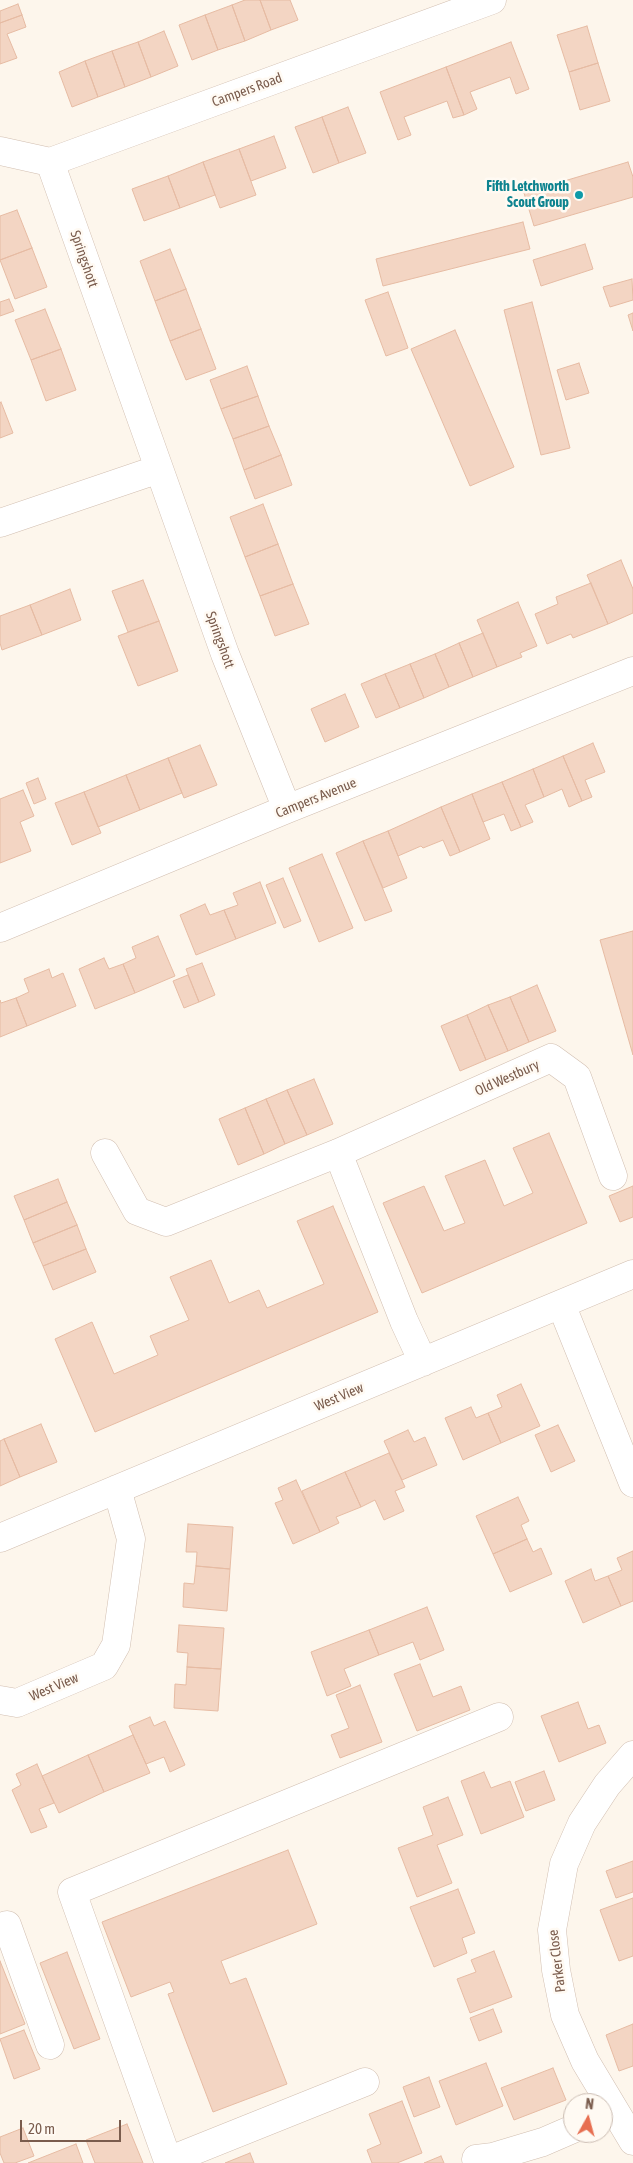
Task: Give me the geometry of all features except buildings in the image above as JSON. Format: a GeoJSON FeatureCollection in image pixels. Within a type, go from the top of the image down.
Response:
{"type":"FeatureCollection","features":[{"type":"Feature","properties":{"kind":"street","name":"Campers Road"},"geometry":{"type":"LineString","coordinates":[[50,162],[492,0]]}},
{"type":"Feature","properties":{"kind":"street"},"geometry":{"type":"LineString","coordinates":[[0,151],[50,162]]}},
{"type":"Feature","properties":{"kind":"street","name":"Springshott"},"geometry":{"type":"LineString","coordinates":[[50,162],[225,654],[287,809]]}},
{"type":"Feature","properties":{"kind":"street"},"geometry":{"type":"LineString","coordinates":[[0,523],[159,469]]}},
{"type":"Feature","properties":{"kind":"street","name":"Campers Avenue"},"geometry":{"type":"LineString","coordinates":[[0,928],[287,809],[633,671]]}},
{"type":"Feature","properties":{"kind":"street","name":"Old Westbury"},"geometry":{"type":"LineString","coordinates":[[105,1153],[137,1211],[166,1222],[338,1153],[551,1058],[577,1077],[613,1176]]}},
{"type":"Feature","properties":{"kind":"street"},"geometry":{"type":"LineString","coordinates":[[338,1153],[404,1321],[423,1362]]}},
{"type":"Feature","properties":{"kind":"street","name":"West View"},"geometry":{"type":"LineString","coordinates":[[0,1538],[633,1274]]}},
{"type":"Feature","properties":{"kind":"street"},"geometry":{"type":"LineString","coordinates":[[561,1304],[633,1483]]}},
{"type":"Feature","properties":{"kind":"street","name":"West View"},"geometry":{"type":"LineString","coordinates":[[0,1700],[16,1703],[104,1666],[116,1645],[131,1539],[118,1489]]}},
{"type":"Feature","properties":{"kind":"street"},"geometry":{"type":"LineString","coordinates":[[365,2082],[167,2162],[72,1892],[499,1716]]}},
{"type":"Feature","properties":{"kind":"street","name":"Parker Close"},"geometry":{"type":"LineString","coordinates":[[620,2120],[585,2061],[565,2015],[556,1970],[552,1930],[564,1864],[582,1823],[607,1786],[633,1755]]}},
{"type":"Feature","properties":{"kind":"street"},"geometry":{"type":"LineString","coordinates":[[0,1927],[7,1925],[50,2045]]}},
{"type":"Feature","properties":{"kind":"street"},"geometry":{"type":"LineString","coordinates":[[476,2159],[493,2158],[544,2142],[563,2133]]}},
{"type":"Feature","properties":{"kind":"place","name":"Fifth Letchworth Scout Group"},"geometry":{"type":"Point","coordinates":[579,195]}}]}
